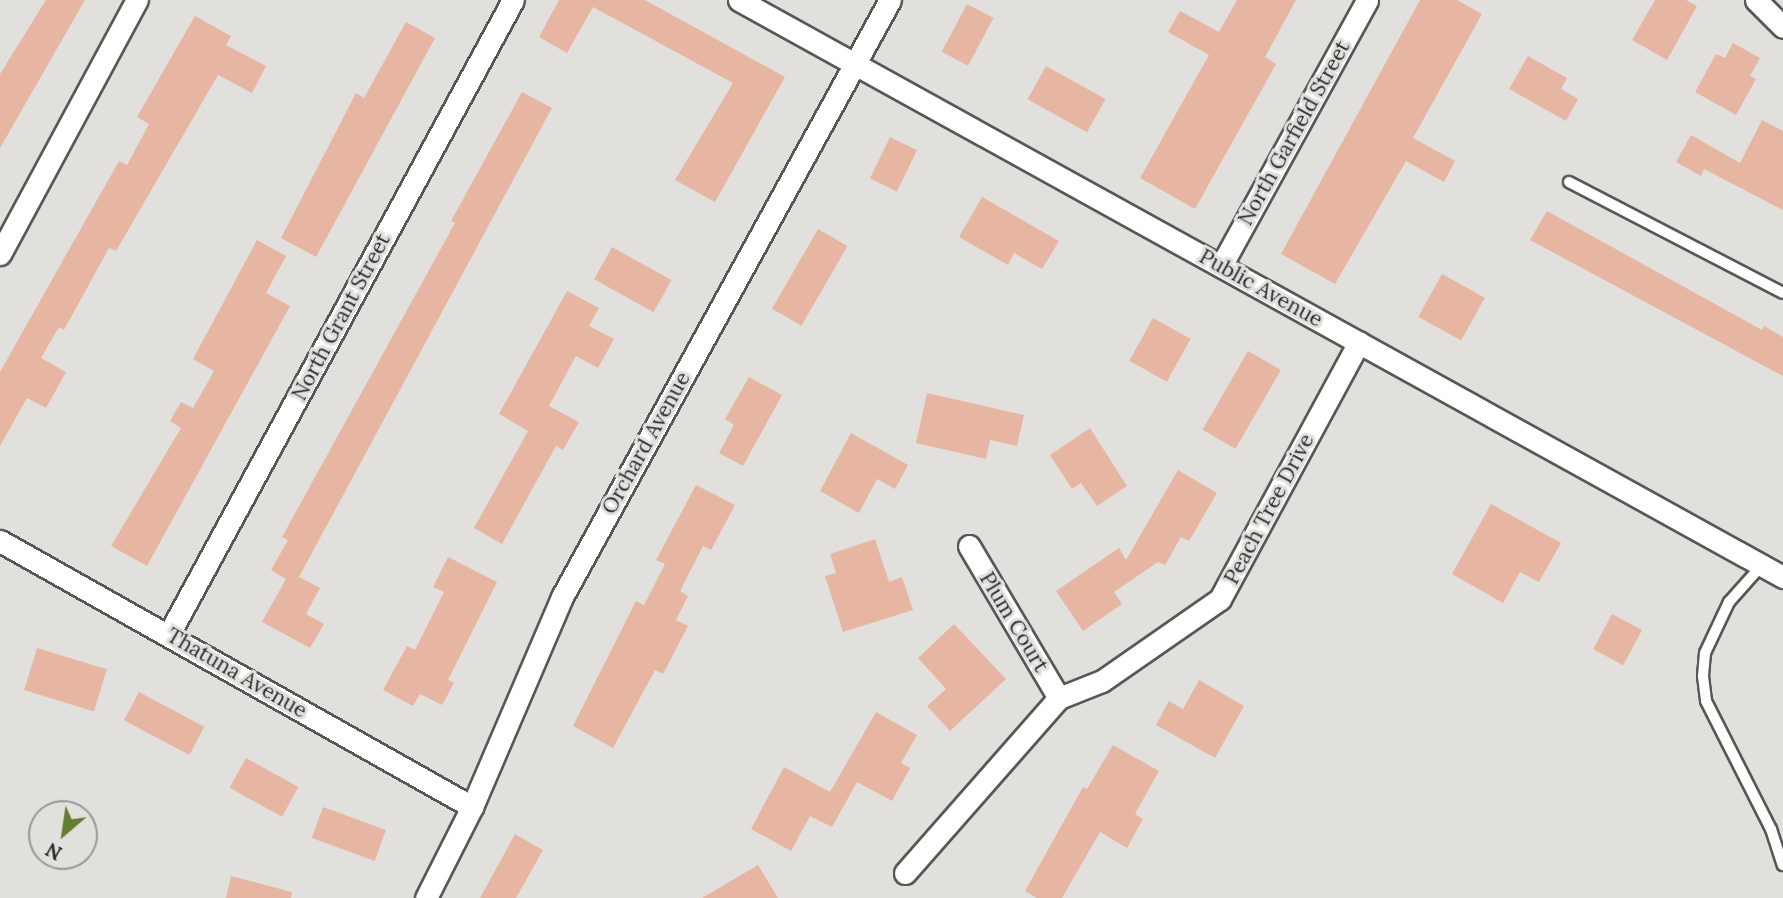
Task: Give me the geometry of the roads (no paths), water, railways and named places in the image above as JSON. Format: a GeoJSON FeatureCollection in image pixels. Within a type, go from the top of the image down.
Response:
{"type":"FeatureCollection","features":[{"type":"Feature","properties":{"kind":"street"},"geometry":{"type":"LineString","coordinates":[[0,254],[137,0]]}},
{"type":"Feature","properties":{"kind":"street","name":"North Grant Street"},"geometry":{"type":"LineString","coordinates":[[169,634],[513,0]]}},
{"type":"Feature","properties":{"kind":"street","name":"Public Avenue"},"geometry":{"type":"LineString","coordinates":[[739,0],[1783,577]]}},
{"type":"Feature","properties":{"kind":"street","name":"Orchard Avenue"},"geometry":{"type":"LineString","coordinates":[[426,898],[472,807],[562,597],[890,0]]}},
{"type":"Feature","properties":{"kind":"street","name":"North Garfield Street"},"geometry":{"type":"LineString","coordinates":[[1221,267],[1367,0]]}},
{"type":"Feature","properties":{"kind":"street"},"geometry":{"type":"LineString","coordinates":[[1756,0],[1783,27]]}},
{"type":"Feature","properties":{"kind":"street","name":"Peach Tree Drive"},"geometry":{"type":"LineString","coordinates":[[905,873],[1059,698],[1102,681],[1220,599],[1359,342]]}},
{"type":"Feature","properties":{"kind":"street","name":"Thatuna Avenue"},"geometry":{"type":"LineString","coordinates":[[0,541],[472,807]]}},
{"type":"Feature","properties":{"kind":"street","name":"Plum Court"},"geometry":{"type":"LineString","coordinates":[[969,546],[1059,698]]}},
{"type":"Feature","properties":{"kind":"lane"},"geometry":{"type":"LineString","coordinates":[[1569,182],[1783,293]]}},
{"type":"Feature","properties":{"kind":"lane"},"geometry":{"type":"LineString","coordinates":[[1762,565],[1729,601],[1706,653],[1703,676],[1706,701],[1771,829],[1783,865]]}}]}
